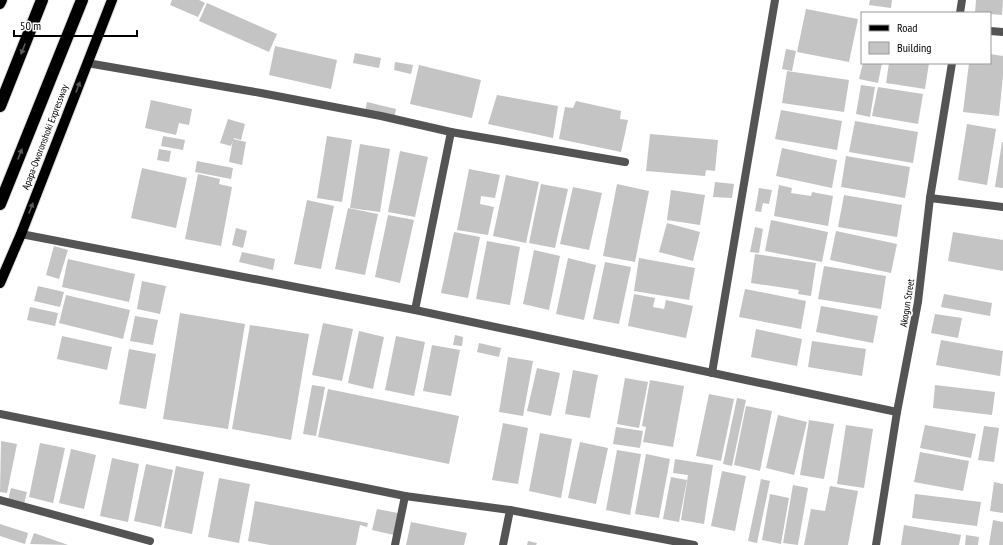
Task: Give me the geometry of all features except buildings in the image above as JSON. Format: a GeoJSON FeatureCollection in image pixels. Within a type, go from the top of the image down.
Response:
{"type":"FeatureCollection","features":[{"type":"Feature","properties":{"kind":"highway"},"geometry":{"type":"LineString","coordinates":[[0,106],[42,0]]}},
{"type":"Feature","properties":{"kind":"highway","name":"Apapa-Oworonshoki Expressway"},"geometry":{"type":"LineString","coordinates":[[0,204],[82,0]]}},
{"type":"Feature","properties":{"kind":"main road"},"geometry":{"type":"LineString","coordinates":[[0,4],[2,0]]}},
{"type":"Feature","properties":{"kind":"main road","name":"Apapa-Oworonshoki Expressway"},"geometry":{"type":"LineString","coordinates":[[0,283],[21,234],[112,0]]}},
{"type":"Feature","properties":{"kind":"street"},"geometry":{"type":"LineString","coordinates":[[712,373],[776,0]]}},
{"type":"Feature","properties":{"kind":"street"},"geometry":{"type":"LineString","coordinates":[[960,12],[962,0]]}},
{"type":"Feature","properties":{"kind":"street"},"geometry":{"type":"LineString","coordinates":[[991,31],[1003,32]]}},
{"type":"Feature","properties":{"kind":"street"},"geometry":{"type":"LineString","coordinates":[[87,64],[261,93],[381,116],[451,132],[625,162]]}},
{"type":"Feature","properties":{"kind":"street","name":"Akogun Street"},"geometry":{"type":"LineString","coordinates":[[876,545],[897,412],[918,302],[930,198],[952,64]]}},
{"type":"Feature","properties":{"kind":"street"},"geometry":{"type":"LineString","coordinates":[[415,310],[451,132]]}},
{"type":"Feature","properties":{"kind":"street"},"geometry":{"type":"LineString","coordinates":[[930,198],[1003,207]]}},
{"type":"Feature","properties":{"kind":"street"},"geometry":{"type":"LineString","coordinates":[[21,234],[415,310],[897,412]]}},
{"type":"Feature","properties":{"kind":"street"},"geometry":{"type":"LineString","coordinates":[[0,414],[406,496],[510,510],[694,545]]}},
{"type":"Feature","properties":{"kind":"street"},"geometry":{"type":"LineString","coordinates":[[395,545],[406,496]]}},
{"type":"Feature","properties":{"kind":"street"},"geometry":{"type":"LineString","coordinates":[[0,500],[150,541]]}},
{"type":"Feature","properties":{"kind":"street"},"geometry":{"type":"LineString","coordinates":[[503,545],[510,510]]}}]}
